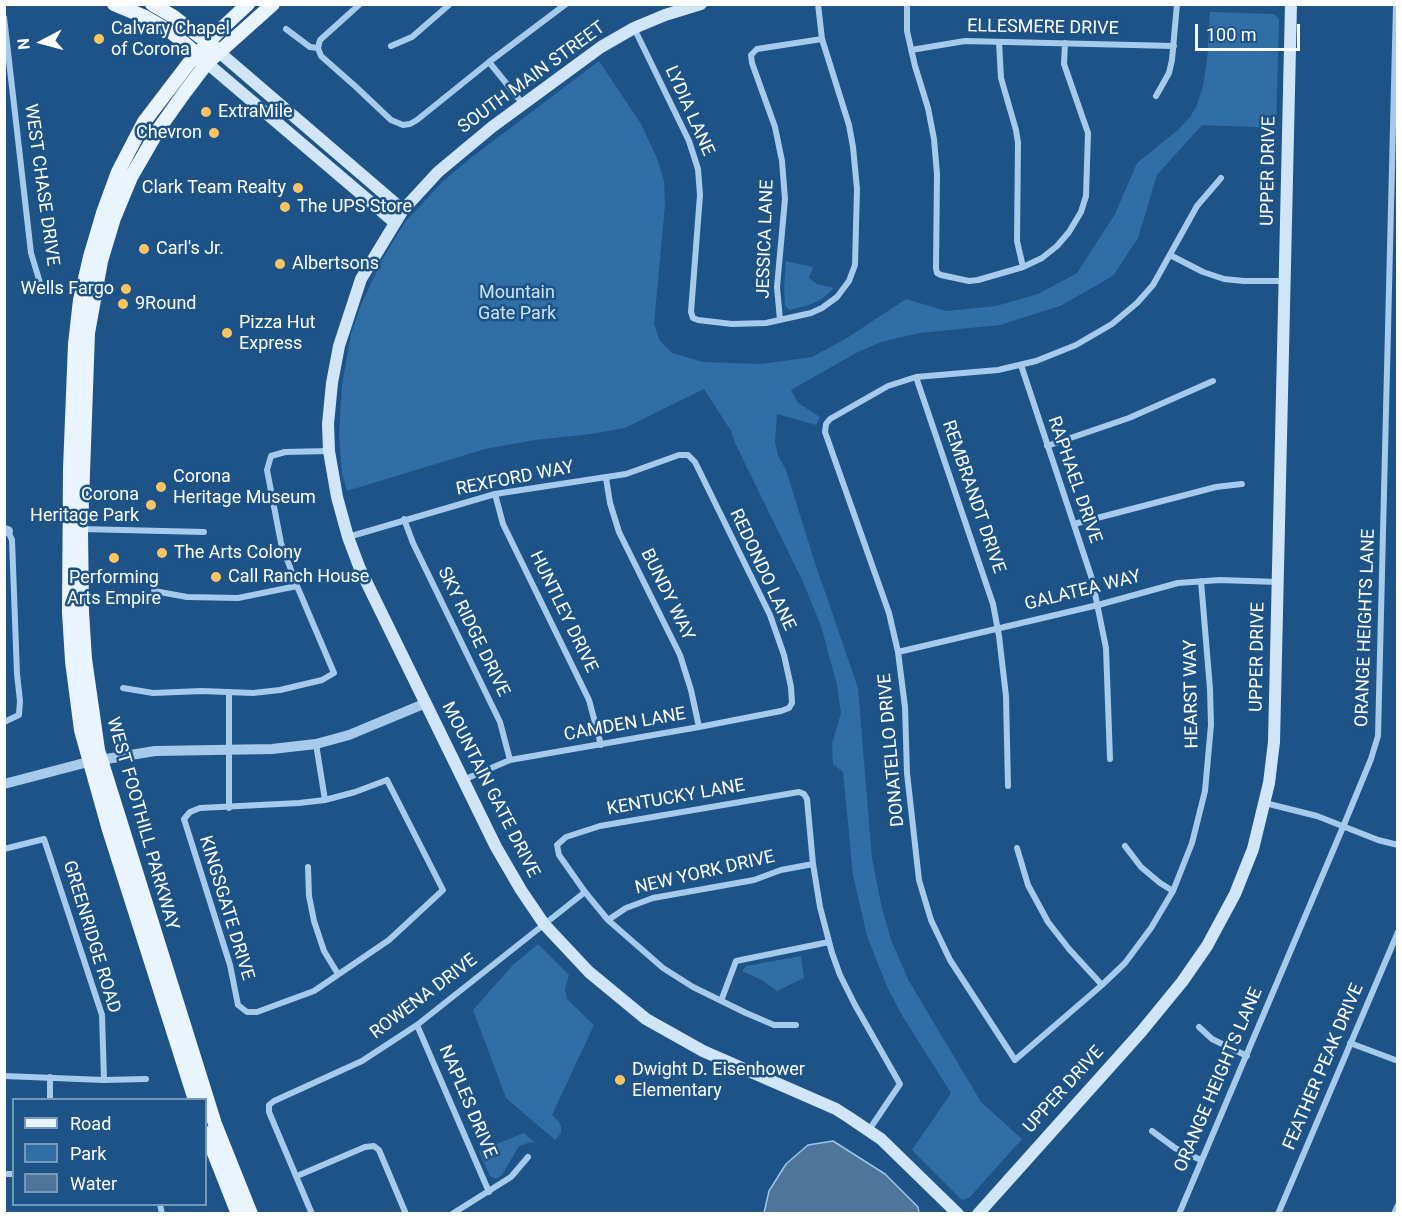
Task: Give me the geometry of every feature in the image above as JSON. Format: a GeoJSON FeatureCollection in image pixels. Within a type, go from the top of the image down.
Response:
{"type":"FeatureCollection","features":[{"type":"Feature","properties":{"kind":"main road"},"geometry":{"type":"LineString","coordinates":[[114,4],[145,17],[171,32],[394,222]]}},
{"type":"Feature","properties":{"kind":"main road"},"geometry":{"type":"LineString","coordinates":[[152,4],[174,17],[214,47],[403,210]]}},
{"type":"Feature","properties":{"kind":"main road"},"geometry":{"type":"LineString","coordinates":[[214,47],[248,4]]}},
{"type":"Feature","properties":{"kind":"main road"},"geometry":{"type":"LineString","coordinates":[[214,47],[273,4]]}},
{"type":"Feature","properties":{"kind":"main road","name":"SOUTH MAIN STREET"},"geometry":{"type":"LineString","coordinates":[[394,222],[438,171],[523,104],[601,47],[634,28],[701,4]]}},
{"type":"Feature","properties":{"kind":"main road","name":"UPPER DRIVE"},"geometry":{"type":"LineString","coordinates":[[978,1214],[1182,982],[1207,946],[1235,894],[1253,849],[1265,803],[1274,742],[1291,4]]}},
{"type":"Feature","properties":{"kind":"main road","name":"WEST FOOTHILL PARKWAY"},"geometry":{"type":"LineString","coordinates":[[206,1098],[94,761],[81,730],[72,661],[69,612],[87,345],[100,261],[131,177],[202,58],[214,47]]}},
{"type":"Feature","properties":{"kind":"main road"},"geometry":{"type":"LineString","coordinates":[[304,146],[308,141],[313,140],[327,153],[338,155]]}},
{"type":"Feature","properties":{"kind":"main road","name":"MOUNTAIN GATE DRIVE"},"geometry":{"type":"LineString","coordinates":[[394,222],[360,279],[339,346],[328,424],[329,451],[348,537],[360,569],[496,847],[520,890],[544,924],[589,972],[646,1019],[703,1051],[836,1109],[881,1138],[958,1214]]}},
{"type":"Feature","properties":{"kind":"main road","name":"WEST FOOTHILL PARKWAY"},"geometry":{"type":"LineString","coordinates":[[94,761],[194,1098]]}},
{"type":"Feature","properties":{"kind":"main road","name":"WEST FOOTHILL PARKWAY"},"geometry":{"type":"LineString","coordinates":[[207,1100],[252,1214]]}},
{"type":"Feature","properties":{"kind":"main road"},"geometry":{"type":"LineString","coordinates":[[207,1136],[238,1214]]}},
{"type":"Feature","properties":{"kind":"street"},"geometry":{"type":"LineString","coordinates":[[360,4],[320,40],[318,48],[321,56],[392,120],[403,125],[417,120],[566,4]]}},
{"type":"Feature","properties":{"kind":"street"},"geometry":{"type":"LineString","coordinates":[[391,46],[412,37],[450,4]]}},
{"type":"Feature","properties":{"kind":"street"},"geometry":{"type":"LineString","coordinates":[[780,320],[812,313],[837,297],[849,281],[855,265],[856,172],[849,125],[822,39],[818,4]]}},
{"type":"Feature","properties":{"kind":"street"},"geometry":{"type":"LineString","coordinates":[[907,4],[907,31],[934,139],[937,174],[937,273],[941,276],[969,281],[1023,267],[1042,258],[1057,246],[1081,212],[1086,196],[1088,133],[1064,64],[1065,42]]}},
{"type":"Feature","properties":{"kind":"street"},"geometry":{"type":"LineString","coordinates":[[1156,96],[1168,73],[1174,46],[1177,4]]}},
{"type":"Feature","properties":{"kind":"street","name":"ORANGE HEIGHTS LANE"},"geometry":{"type":"LineString","coordinates":[[1179,1214],[1343,827],[1378,736],[1396,4]]}},
{"type":"Feature","properties":{"kind":"street","name":"WEST CHASE DRIVE"},"geometry":{"type":"LineString","coordinates":[[4,17],[32,253],[41,286]]}},
{"type":"Feature","properties":{"kind":"street","name":"LYDIA LANE"},"geometry":{"type":"LineString","coordinates":[[634,28],[689,141],[698,169],[700,195],[691,312],[693,318],[732,324],[780,320]]}},
{"type":"Feature","properties":{"kind":"street"},"geometry":{"type":"LineString","coordinates":[[286,29],[310,47],[318,48]]}},
{"type":"Feature","properties":{"kind":"street","name":"JESSICA LANE"},"geometry":{"type":"LineString","coordinates":[[780,320],[777,286],[785,199],[782,161],[775,127],[751,55],[757,49],[822,39]]}},
{"type":"Feature","properties":{"kind":"street","name":"ELLESMERE DRIVE"},"geometry":{"type":"LineString","coordinates":[[911,50],[940,43],[965,41],[1174,46]]}},
{"type":"Feature","properties":{"kind":"street"},"geometry":{"type":"LineString","coordinates":[[999,42],[1001,78],[1018,143],[1017,241],[1023,267]]}},
{"type":"Feature","properties":{"kind":"street"},"geometry":{"type":"LineString","coordinates":[[489,62],[523,104]]}},
{"type":"Feature","properties":{"kind":"street"},"geometry":{"type":"LineString","coordinates":[[916,377],[998,370],[1021,365],[1076,345],[1112,324],[1137,303],[1153,285],[1197,206],[1221,178]]}},
{"type":"Feature","properties":{"kind":"street"},"geometry":{"type":"LineString","coordinates":[[1170,255],[1203,272],[1224,279],[1244,282],[1284,281]]}},
{"type":"Feature","properties":{"kind":"street","name":"RAPHAEL DRIVE"},"geometry":{"type":"LineString","coordinates":[[1021,365],[1092,579],[1098,605],[1106,648],[1110,759]]}},
{"type":"Feature","properties":{"kind":"street","name":"DONATELLO DRIVE"},"geometry":{"type":"LineString","coordinates":[[916,377],[888,386],[830,419],[826,424],[825,432],[889,613],[898,652],[905,707],[908,773],[919,880],[931,920],[950,960],[1015,1060]]}},
{"type":"Feature","properties":{"kind":"street","name":"REMBRANDT DRIVE"},"geometry":{"type":"LineString","coordinates":[[916,377],[976,550],[998,627],[1005,696],[1008,786]]}},
{"type":"Feature","properties":{"kind":"street"},"geometry":{"type":"LineString","coordinates":[[1047,446],[1129,418],[1213,381]]}},
{"type":"Feature","properties":{"kind":"street"},"geometry":{"type":"LineString","coordinates":[[123,688],[153,693],[253,693],[280,690],[322,680],[334,673],[297,586],[282,543],[267,470],[271,456],[329,451]]}},
{"type":"Feature","properties":{"kind":"street","name":"REXFORD WAY"},"geometry":{"type":"LineString","coordinates":[[348,537],[495,494],[606,478],[649,467],[680,455],[688,455]]}},
{"type":"Feature","properties":{"kind":"street","name":"REDONDO LANE"},"geometry":{"type":"LineString","coordinates":[[688,455],[694,462],[770,615],[784,656],[792,703]]}},
{"type":"Feature","properties":{"kind":"street","name":"BUNDY WAY"},"geometry":{"type":"LineString","coordinates":[[606,478],[610,503],[619,532],[680,655],[699,727]]}},
{"type":"Feature","properties":{"kind":"street"},"geometry":{"type":"LineString","coordinates":[[1074,524],[1216,487],[1242,484]]}},
{"type":"Feature","properties":{"kind":"street","name":"HUNTLEY DRIVE"},"geometry":{"type":"LineString","coordinates":[[495,494],[503,524],[589,700],[601,745]]}},
{"type":"Feature","properties":{"kind":"street","name":"SKY RIDGE DRIVE"},"geometry":{"type":"LineString","coordinates":[[404,519],[413,543],[500,722],[510,760]]}},
{"type":"Feature","properties":{"kind":"street"},"geometry":{"type":"LineString","coordinates":[[75,529],[204,532]]}},
{"type":"Feature","properties":{"kind":"street"},"geometry":{"type":"LineString","coordinates":[[4,722],[18,716],[20,701],[16,674],[12,540],[6,531]]}},
{"type":"Feature","properties":{"kind":"street","name":"GALATEA WAY"},"geometry":{"type":"LineString","coordinates":[[898,652],[1098,605],[1178,583],[1220,580],[1278,582]]}},
{"type":"Feature","properties":{"kind":"street","name":"HEARST WAY"},"geometry":{"type":"LineString","coordinates":[[1015,1060],[1125,963],[1151,928],[1173,891],[1192,843],[1205,791],[1211,725],[1201,581]]}},
{"type":"Feature","properties":{"kind":"street"},"geometry":{"type":"LineString","coordinates":[[154,591],[188,597],[238,597],[297,586]]}},
{"type":"Feature","properties":{"kind":"street"},"geometry":{"type":"LineString","coordinates":[[229,692],[229,808],[275,806],[325,800],[387,780],[443,890],[389,940],[338,975],[324,951],[314,921],[309,896],[308,867]]}},
{"type":"Feature","properties":{"kind":"street"},"geometry":{"type":"LineString","coordinates":[[4,784],[94,761],[155,751],[272,749],[316,744],[349,735],[426,703]]}},
{"type":"Feature","properties":{"kind":"street","name":"CAMDEN LANE"},"geometry":{"type":"LineString","coordinates":[[463,780],[510,760],[781,711],[789,708],[792,703]]}},
{"type":"Feature","properties":{"kind":"street"},"geometry":{"type":"LineString","coordinates":[[316,744],[325,800]]}},
{"type":"Feature","properties":{"kind":"street","name":"KENTUCKY LANE"},"geometry":{"type":"LineString","coordinates":[[585,892],[559,855],[557,845],[566,837],[600,826],[799,792],[807,799],[813,864]]}},
{"type":"Feature","properties":{"kind":"street"},"geometry":{"type":"LineString","coordinates":[[1265,803],[1317,816],[1378,840],[1398,845]]}},
{"type":"Feature","properties":{"kind":"street","name":"KINGSGATE DRIVE"},"geometry":{"type":"LineString","coordinates":[[229,808],[200,808],[190,812],[184,819],[230,965],[238,1005],[247,1012],[257,1012],[314,990],[338,975]]}},
{"type":"Feature","properties":{"kind":"street","name":"GREENRIDGE ROAD"},"geometry":{"type":"LineString","coordinates":[[4,849],[44,839],[102,1015],[104,1080]]}},
{"type":"Feature","properties":{"kind":"street"},"geometry":{"type":"LineString","coordinates":[[1125,846],[1141,867],[1173,891]]}},
{"type":"Feature","properties":{"kind":"street"},"geometry":{"type":"LineString","coordinates":[[1017,848],[1028,885],[1048,922],[1102,985]]}},
{"type":"Feature","properties":{"kind":"street"},"geometry":{"type":"LineString","coordinates":[[813,864],[820,907],[840,975],[900,1084],[868,1130]]}},
{"type":"Feature","properties":{"kind":"street","name":"NEW YORK DRIVE"},"geometry":{"type":"LineString","coordinates":[[609,920],[626,908],[653,898],[754,880],[781,870],[813,864]]}},
{"type":"Feature","properties":{"kind":"street"},"geometry":{"type":"LineString","coordinates":[[585,892],[609,920],[663,968],[693,987],[774,1025],[795,1025]]}},
{"type":"Feature","properties":{"kind":"street","name":"ROWENA DRIVE"},"geometry":{"type":"LineString","coordinates":[[297,1176],[269,1112],[269,1105],[362,1061],[417,1025],[585,892]]}},
{"type":"Feature","properties":{"kind":"street","name":"FEATHER PEAK DRIVE"},"geometry":{"type":"LineString","coordinates":[[1278,1214],[1350,1043],[1395,946],[1398,932]]}},
{"type":"Feature","properties":{"kind":"street"},"geometry":{"type":"LineString","coordinates":[[721,1001],[736,961],[829,942]]}},
{"type":"Feature","properties":{"kind":"street","name":"NAPLES DRIVE"},"geometry":{"type":"LineString","coordinates":[[417,1025],[489,1192]]}},
{"type":"Feature","properties":{"kind":"street"},"geometry":{"type":"LineString","coordinates":[[1198,1027],[1212,1039],[1247,1056]]}},
{"type":"Feature","properties":{"kind":"street"},"geometry":{"type":"LineString","coordinates":[[1350,1043],[1398,1061]]}},
{"type":"Feature","properties":{"kind":"street"},"geometry":{"type":"LineString","coordinates":[[4,1076],[104,1080],[146,1079]]}},
{"type":"Feature","properties":{"kind":"street"},"geometry":{"type":"LineString","coordinates":[[50,1077],[50,1098]]}},
{"type":"Feature","properties":{"kind":"street"},"geometry":{"type":"LineString","coordinates":[[1152,1131],[1175,1148],[1201,1160]]}},
{"type":"Feature","properties":{"kind":"street"},"geometry":{"type":"LineString","coordinates":[[312,1214],[297,1176],[365,1147],[374,1146],[379,1150],[406,1214]]}},
{"type":"Feature","properties":{"kind":"street"},"geometry":{"type":"LineString","coordinates":[[452,1214],[511,1177],[528,1157]]}},
{"type":"Feature","properties":{"kind":"street"},"geometry":{"type":"LineString","coordinates":[[1394,1214],[1398,1205]]}},
{"type":"Feature","properties":{"kind":"green space","name":"Mountain Gate Park"},"geometry":{"type":"Polygon","coordinates":[[[1210,12],[1274,14],[1279,19],[1276,128],[1202,125],[1157,175],[1138,238],[1113,276],[1060,306],[1000,325],[919,333],[881,342],[856,353],[791,390],[798,403],[820,417],[816,425],[777,414],[775,442],[778,455],[786,470],[858,688],[872,858],[891,940],[909,981],[981,1102],[1022,1139],[969,1198],[962,1200],[912,1150],[951,1093],[888,989],[867,936],[853,875],[843,772],[833,764],[832,744],[841,713],[837,685],[821,626],[803,582],[731,431],[704,389],[625,428],[485,449],[347,491],[342,473],[339,435],[342,385],[351,334],[361,305],[382,260],[405,222],[443,181],[599,61],[641,124],[657,158],[664,181],[665,206],[654,324],[660,341],[672,353],[703,362],[761,364],[812,357],[847,338],[906,299],[946,311],[996,306],[1038,294],[1077,273],[1115,214],[1137,163],[1179,129],[1190,117],[1203,86],[1210,12]]]}},
{"type":"Feature","properties":{"kind":"green space"},"geometry":{"type":"Polygon","coordinates":[[[786,261],[813,267],[809,278],[817,284],[834,288],[822,299],[790,310],[785,306],[786,261]]]}},
{"type":"Feature","properties":{"kind":"green space"},"geometry":{"type":"Polygon","coordinates":[[[538,944],[569,975],[565,989],[567,999],[594,1025],[552,1115],[561,1127],[561,1133],[555,1140],[506,1098],[473,1010],[513,965],[538,944]]]}},
{"type":"Feature","properties":{"kind":"green space"},"geometry":{"type":"Polygon","coordinates":[[[801,956],[804,978],[777,991],[762,980],[742,971],[746,966],[801,956]]]}},
{"type":"Feature","properties":{"kind":"green space"},"geometry":{"type":"Polygon","coordinates":[[[524,1133],[536,1144],[531,1142],[519,1146],[502,1175],[496,1179],[490,1176],[479,1151],[524,1133]]]}},
{"type":"Feature","properties":{"kind":"water"},"geometry":{"type":"Polygon","coordinates":[[[833,1141],[885,1174],[918,1207],[919,1213],[764,1213],[769,1191],[786,1164],[808,1145],[833,1141]]]}},
{"type":"Feature","properties":{"kind":"place","name":"Calvary Chapel of Corona"},"geometry":{"type":"Point","coordinates":[99,39]}},
{"type":"Feature","properties":{"kind":"place","name":"ExtraMile"},"geometry":{"type":"Point","coordinates":[206,112]}},
{"type":"Feature","properties":{"kind":"place","name":"Chevron"},"geometry":{"type":"Point","coordinates":[214,133]}},
{"type":"Feature","properties":{"kind":"place","name":"Clark Team Realty"},"geometry":{"type":"Point","coordinates":[298,188]}},
{"type":"Feature","properties":{"kind":"place","name":"The UPS Store"},"geometry":{"type":"Point","coordinates":[285,207]}},
{"type":"Feature","properties":{"kind":"place","name":"Carl's Jr."},"geometry":{"type":"Point","coordinates":[144,249]}},
{"type":"Feature","properties":{"kind":"place","name":"Albertsons"},"geometry":{"type":"Point","coordinates":[280,264]}},
{"type":"Feature","properties":{"kind":"place","name":"Wells Fargo"},"geometry":{"type":"Point","coordinates":[126,289]}},
{"type":"Feature","properties":{"kind":"place","name":"9Round"},"geometry":{"type":"Point","coordinates":[123,304]}},
{"type":"Feature","properties":{"kind":"place","name":"Pizza Hut Express"},"geometry":{"type":"Point","coordinates":[227,333]}},
{"type":"Feature","properties":{"kind":"place","name":"Corona Heritage Museum"},"geometry":{"type":"Point","coordinates":[161,487]}},
{"type":"Feature","properties":{"kind":"place","name":"Corona Heritage Park"},"geometry":{"type":"Point","coordinates":[151,505]}},
{"type":"Feature","properties":{"kind":"place","name":"The Arts Colony"},"geometry":{"type":"Point","coordinates":[162,553]}},
{"type":"Feature","properties":{"kind":"place","name":"Performing Arts Empire"},"geometry":{"type":"Point","coordinates":[114,558]}},
{"type":"Feature","properties":{"kind":"place","name":"Call Ranch House"},"geometry":{"type":"Point","coordinates":[216,577]}},
{"type":"Feature","properties":{"kind":"place","name":"Dwight D. Eisenhower Elementary"},"geometry":{"type":"Point","coordinates":[620,1080]}}]}
